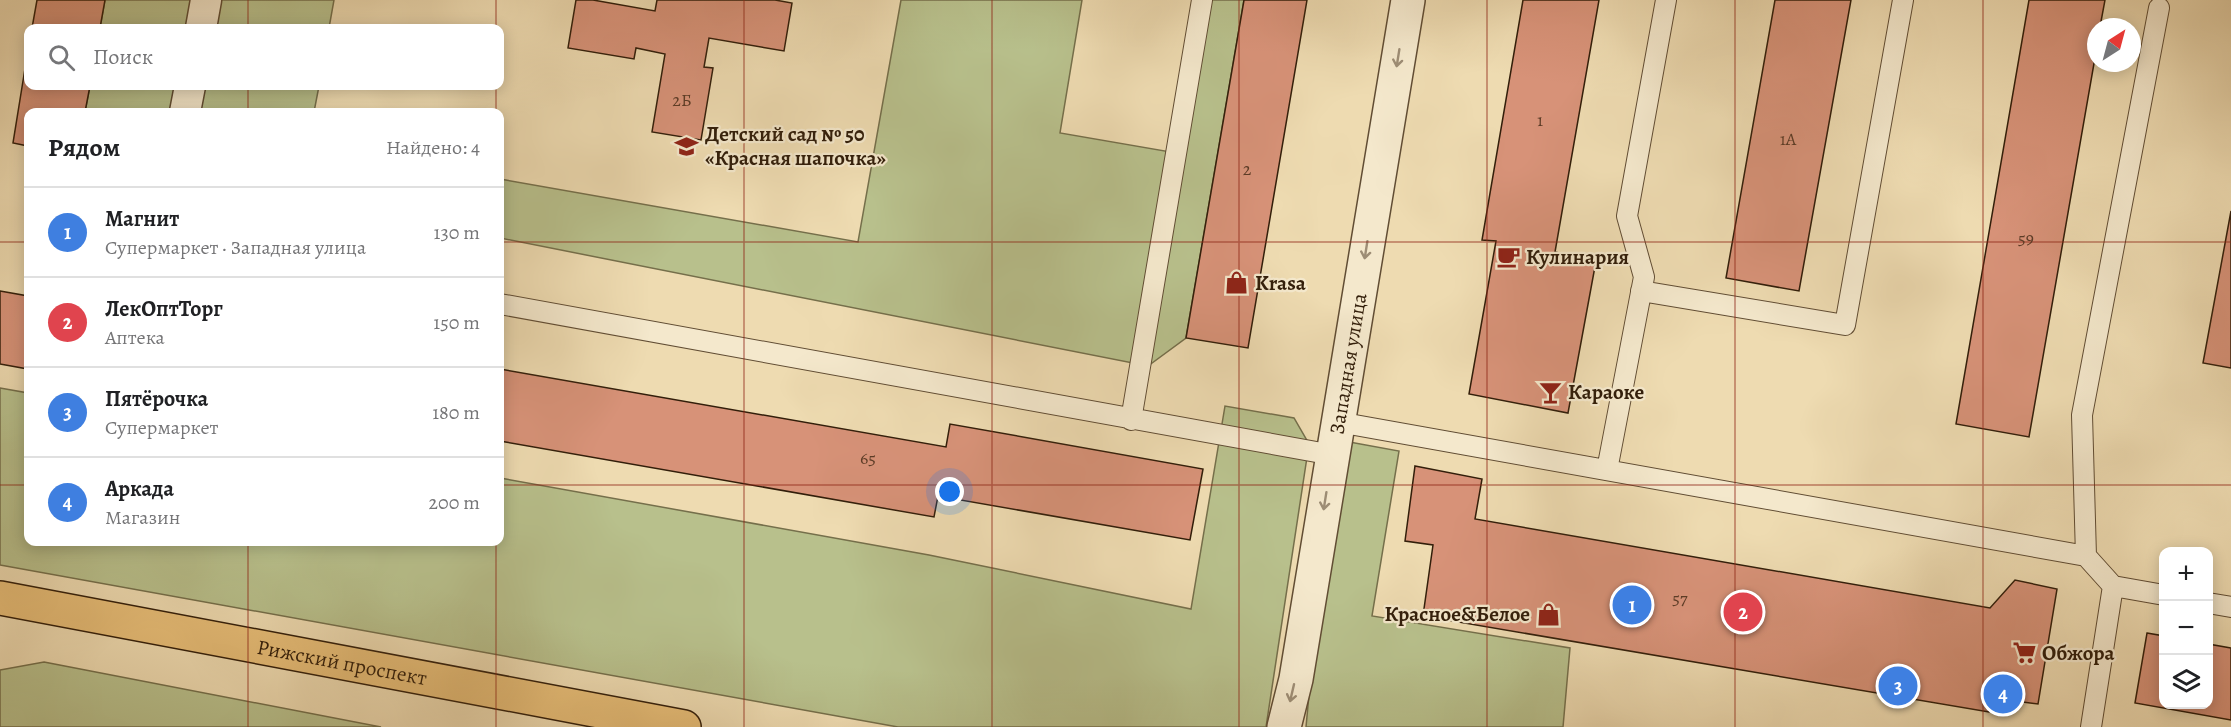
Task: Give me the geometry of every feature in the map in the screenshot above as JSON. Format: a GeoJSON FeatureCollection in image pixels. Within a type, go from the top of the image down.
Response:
{"type":"FeatureCollection","features":[{"type":"Feature","properties":{"kind":"highway","name":"Рижский проспект"},"geometry":{"type":"LineString","coordinates":[[0,597],[684,727]]}},
{"type":"Feature","properties":{"kind":"street"},"geometry":{"type":"LineString","coordinates":[[202,24],[206,0]]}},
{"type":"Feature","properties":{"kind":"street","name":"Западная улица"},"geometry":{"type":"LineString","coordinates":[[1284,727],[1296,679],[1408,0]]}},
{"type":"Feature","properties":{"kind":"street"},"geometry":{"type":"LineString","coordinates":[[186,108],[189,90]]}},
{"type":"Feature","properties":{"kind":"lane"},"geometry":{"type":"LineString","coordinates":[[1131,420],[1202,0]]}},
{"type":"Feature","properties":{"kind":"lane"},"geometry":{"type":"LineString","coordinates":[[1607,470],[1644,277],[1627,216],[1665,0]]}},
{"type":"Feature","properties":{"kind":"lane"},"geometry":{"type":"LineString","coordinates":[[1641,291],[1845,326],[1903,0]]}},
{"type":"Feature","properties":{"kind":"lane"},"geometry":{"type":"LineString","coordinates":[[2086,556],[2082,415],[2159,8]]}},
{"type":"Feature","properties":{"kind":"lane"},"geometry":{"type":"LineString","coordinates":[[504,305],[1333,455]]}},
{"type":"Feature","properties":{"kind":"lane"},"geometry":{"type":"LineString","coordinates":[[1338,422],[2086,556],[2113,586],[2159,594]]}},
{"type":"Feature","properties":{"kind":"lane"},"geometry":{"type":"LineString","coordinates":[[2091,727],[2113,586]]}},
{"type":"Feature","properties":{"kind":"lane"},"geometry":{"type":"LineString","coordinates":[[2213,604],[2231,607]]}},
{"type":"Feature","properties":{"kind":"green space"},"geometry":{"type":"Polygon","coordinates":[[[105,0],[334,0],[330,24],[101,24],[105,0]]]}},
{"type":"Feature","properties":{"kind":"green space"},"geometry":{"type":"Polygon","coordinates":[[[901,0],[1082,0],[1060,133],[1176,153],[1202,0],[1244,0],[1186,338],[1148,366],[504,239],[504,180],[858,242],[901,0]]]}},
{"type":"Feature","properties":{"kind":"green space"},"geometry":{"type":"Polygon","coordinates":[[[89,90],[318,90],[315,108],[86,108],[89,90]]]}},
{"type":"Feature","properties":{"kind":"green space"},"geometry":{"type":"Polygon","coordinates":[[[0,388],[24,392],[24,546],[504,546],[504,479],[929,555],[1191,609],[1225,406],[1294,418],[1309,444],[1266,727],[898,727],[0,565],[0,388]]]}},
{"type":"Feature","properties":{"kind":"green space"},"geometry":{"type":"Polygon","coordinates":[[[1333,439],[1399,451],[1372,616],[1570,648],[1563,727],[1306,727],[1333,439]]]}},
{"type":"Feature","properties":{"kind":"green space"},"geometry":{"type":"Polygon","coordinates":[[[44,662],[381,727],[0,727],[0,670],[44,662]]]}},
{"type":"Feature","properties":{"kind":"building"},"geometry":{"type":"Polygon","coordinates":[[[37,0],[105,0],[101,24],[33,24],[37,0]]]}},
{"type":"Feature","properties":{"kind":"building"},"geometry":{"type":"Polygon","coordinates":[[[576,0],[593,0],[655,11],[657,0],[775,0],[792,3],[784,51],[709,38],[704,67],[713,68],[701,140],[652,132],[665,54],[636,48],[634,59],[568,48],[576,0]]]}},
{"type":"Feature","properties":{"kind":"building"},"geometry":{"type":"Polygon","coordinates":[[[1244,0],[1307,0],[1248,348],[1186,338],[1244,0]]]}},
{"type":"Feature","properties":{"kind":"building"},"geometry":{"type":"Polygon","coordinates":[[[1523,0],[1599,0],[1555,252],[1596,261],[1568,413],[1469,394],[1496,241],[1482,240],[1523,0]]]}},
{"type":"Feature","properties":{"kind":"building"},"geometry":{"type":"Polygon","coordinates":[[[1775,0],[1851,0],[1799,291],[1726,278],[1775,0]]]}},
{"type":"Feature","properties":{"kind":"building"},"geometry":{"type":"Polygon","coordinates":[[[2029,0],[2105,0],[2102,18],[2087,18],[2087,72],[2093,72],[2029,437],[1956,424],[2029,0]]]}},
{"type":"Feature","properties":{"kind":"building"},"geometry":{"type":"Polygon","coordinates":[[[24,75],[24,90],[89,90],[86,108],[24,108],[24,145],[13,143],[24,75]]]}},
{"type":"Feature","properties":{"kind":"building"},"geometry":{"type":"Polygon","coordinates":[[[2231,211],[2231,368],[2203,363],[2231,211]]]}},
{"type":"Feature","properties":{"kind":"building"},"geometry":{"type":"Polygon","coordinates":[[[0,291],[24,295],[24,368],[0,364],[0,291]]]}},
{"type":"Feature","properties":{"kind":"building"},"geometry":{"type":"Polygon","coordinates":[[[504,370],[946,447],[950,424],[1203,469],[1190,540],[938,496],[934,517],[504,442],[504,370]]]}},
{"type":"Feature","properties":{"kind":"building"},"geometry":{"type":"Polygon","coordinates":[[[1415,466],[1482,479],[1475,519],[1990,608],[2015,580],[2057,589],[2038,704],[2000,699],[1989,712],[1423,616],[1433,545],[1405,541],[1415,466]]]}},
{"type":"Feature","properties":{"kind":"building"},"geometry":{"type":"Polygon","coordinates":[[[2147,633],[2159,635],[2159,707],[2135,703],[2147,633]]]}},
{"type":"Feature","properties":{"kind":"building"},"geometry":{"type":"Polygon","coordinates":[[[2213,645],[2231,648],[2231,720],[2169,709],[2213,709],[2213,645]]]}},
{"type":"Feature","properties":{"kind":"place","name":"Детский сад № 50 «Красная шапочка»"},"geometry":{"type":"Point","coordinates":[687,146]}},
{"type":"Feature","properties":{"kind":"place","name":"Кулинария"},"geometry":{"type":"Point","coordinates":[1508,257]}},
{"type":"Feature","properties":{"kind":"place","name":"Krasa"},"geometry":{"type":"Point","coordinates":[1237,283]}},
{"type":"Feature","properties":{"kind":"place","name":"Караоке"},"geometry":{"type":"Point","coordinates":[1550,392]}},
{"type":"Feature","properties":{"kind":"place","name":"Магнит"},"geometry":{"type":"Point","coordinates":[1632,605]}},
{"type":"Feature","properties":{"kind":"place","name":"ЛекОптТорг"},"geometry":{"type":"Point","coordinates":[1743,612]}},
{"type":"Feature","properties":{"kind":"place","name":"Красное&Белое"},"geometry":{"type":"Point","coordinates":[1548,614]}},
{"type":"Feature","properties":{"kind":"place","name":"Обжора"},"geometry":{"type":"Point","coordinates":[2024,653]}},
{"type":"Feature","properties":{"kind":"place","name":"Пятёрочка"},"geometry":{"type":"Point","coordinates":[1898,686]}},
{"type":"Feature","properties":{"kind":"place","name":"Аркада"},"geometry":{"type":"Point","coordinates":[2003,694]}}]}
